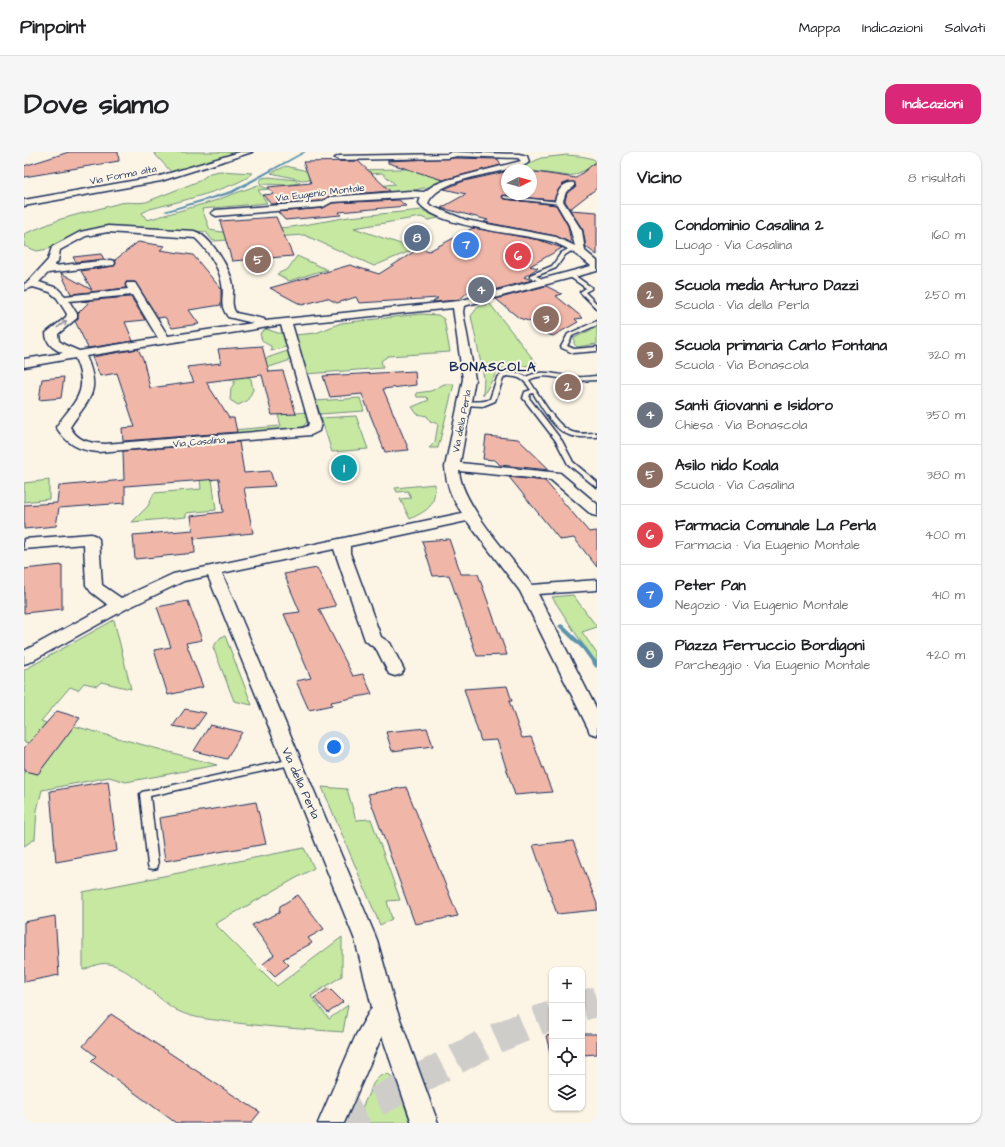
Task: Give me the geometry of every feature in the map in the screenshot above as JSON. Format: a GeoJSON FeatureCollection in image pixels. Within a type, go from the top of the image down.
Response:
{"type":"FeatureCollection","features":[{"type":"Feature","properties":{"kind":"street","name":"Via Forma alta"},"geometry":{"type":"LineString","coordinates":[[24,203],[161,178],[248,152]]}},
{"type":"Feature","properties":{"kind":"street"},"geometry":{"type":"LineString","coordinates":[[339,158],[448,156],[456,153],[469,156],[512,155],[524,158],[525,162],[446,183],[430,190],[423,203],[428,208],[439,214],[464,222],[556,240],[577,250],[597,267]]}},
{"type":"Feature","properties":{"kind":"street"},"geometry":{"type":"LineString","coordinates":[[571,185],[559,197],[560,203],[565,207],[580,242],[577,250]]}},
{"type":"Feature","properties":{"kind":"street","name":"Via Eugenio Montale"},"geometry":{"type":"LineString","coordinates":[[216,213],[323,204],[330,200],[410,194],[427,195]]}},
{"type":"Feature","properties":{"kind":"street"},"geometry":{"type":"LineString","coordinates":[[28,286],[46,270],[53,261],[55,249],[83,234],[96,230],[118,229],[199,235],[206,243],[227,281],[227,308],[232,315],[272,324]]}},
{"type":"Feature","properties":{"kind":"street"},"geometry":{"type":"LineString","coordinates":[[46,270],[110,263]]}},
{"type":"Feature","properties":{"kind":"street"},"geometry":{"type":"LineString","coordinates":[[24,363],[286,322],[459,304],[597,267]]}},
{"type":"Feature","properties":{"kind":"street"},"geometry":{"type":"LineString","coordinates":[[28,286],[52,288],[58,291],[72,314],[71,318],[52,333],[51,338],[53,342],[61,348],[80,355]]}},
{"type":"Feature","properties":{"kind":"street"},"geometry":{"type":"LineString","coordinates":[[63,299],[133,288],[165,341]]}},
{"type":"Feature","properties":{"kind":"street","name":"Via della Perla"},"geometry":{"type":"LineString","coordinates":[[459,304],[458,312],[469,378],[452,467],[452,481],[458,498],[528,590],[597,728]]}},
{"type":"Feature","properties":{"kind":"street","name":"Via Casalina"},"geometry":{"type":"LineString","coordinates":[[80,355],[89,386],[87,396],[63,427],[69,438],[85,446],[105,448],[306,432],[314,428],[315,422],[286,322]]}},
{"type":"Feature","properties":{"kind":"street","name":"Via della Perla"},"geometry":{"type":"LineString","coordinates":[[452,467],[479,468],[555,476],[597,512]]}},
{"type":"Feature","properties":{"kind":"street"},"geometry":{"type":"LineString","coordinates":[[24,658],[120,605],[180,576],[471,516]]}},
{"type":"Feature","properties":{"kind":"street"},"geometry":{"type":"LineString","coordinates":[[24,544],[91,539],[94,585],[97,589],[120,605]]}},
{"type":"Feature","properties":{"kind":"street"},"geometry":{"type":"LineString","coordinates":[[342,543],[342,553],[374,640],[384,647],[395,670]]}},
{"type":"Feature","properties":{"kind":"street","name":"Via della Perla"},"geometry":{"type":"LineString","coordinates":[[213,569],[292,762],[322,830],[366,940],[384,1008],[425,1123]]}},
{"type":"Feature","properties":{"kind":"street"},"geometry":{"type":"LineString","coordinates":[[528,590],[597,584]]}},
{"type":"Feature","properties":{"kind":"street"},"geometry":{"type":"LineString","coordinates":[[331,1123],[365,1043],[384,1008]]}},
{"type":"Feature","properties":{"kind":"lane"},"geometry":{"type":"LineString","coordinates":[[532,200],[560,203]]}},
{"type":"Feature","properties":{"kind":"lane"},"geometry":{"type":"LineString","coordinates":[[543,282],[532,276],[554,267],[563,254],[577,250]]}},
{"type":"Feature","properties":{"kind":"lane"},"geometry":{"type":"LineString","coordinates":[[569,274],[589,288],[582,292],[597,307]]}},
{"type":"Feature","properties":{"kind":"lane"},"geometry":{"type":"LineString","coordinates":[[597,323],[570,335],[564,347],[574,351],[597,349]]}},
{"type":"Feature","properties":{"kind":"lane"},"geometry":{"type":"LineString","coordinates":[[464,404],[481,404],[490,402],[493,400],[500,378],[505,374],[514,374],[526,379],[556,423],[570,433],[578,435],[597,435]]}},
{"type":"Feature","properties":{"kind":"lane"},"geometry":{"type":"LineString","coordinates":[[526,379],[532,375],[554,374],[574,378],[597,378]]}},
{"type":"Feature","properties":{"kind":"lane"},"geometry":{"type":"LineString","coordinates":[[533,391],[527,394],[526,398],[531,406],[559,441],[570,463],[597,485]]}},
{"type":"Feature","properties":{"kind":"lane"},"geometry":{"type":"LineString","coordinates":[[153,865],[145,794],[292,762]]}},
{"type":"Feature","properties":{"kind":"green space"},"geometry":{"type":"Polygon","coordinates":[[[153,152],[245,152],[172,173],[153,152]]]}},
{"type":"Feature","properties":{"kind":"green space"},"geometry":{"type":"Polygon","coordinates":[[[567,155],[594,159],[597,161],[596,173],[583,171],[568,176],[537,172],[537,164],[528,164],[541,158],[567,155]]]}},
{"type":"Feature","properties":{"kind":"green space"},"geometry":{"type":"Polygon","coordinates":[[[286,166],[307,171],[495,167],[436,178],[442,180],[429,187],[410,191],[390,192],[378,186],[395,184],[382,173],[302,180],[271,173],[286,166]]]}},
{"type":"Feature","properties":{"kind":"green space"},"geometry":{"type":"Polygon","coordinates":[[[220,171],[253,173],[235,184],[150,209],[142,213],[147,220],[214,201],[258,185],[269,189],[258,190],[267,203],[202,209],[210,230],[221,232],[292,227],[349,217],[422,210],[439,218],[428,220],[421,217],[354,228],[415,249],[374,266],[304,235],[213,241],[206,232],[132,227],[106,227],[85,231],[48,249],[37,251],[24,246],[24,234],[61,219],[120,203],[146,202],[199,181],[210,173],[220,171]]]}},
{"type":"Feature","properties":{"kind":"green space"},"geometry":{"type":"Polygon","coordinates":[[[269,177],[296,180],[300,183],[287,185],[261,184],[259,182],[262,178],[269,177]]]}},
{"type":"Feature","properties":{"kind":"green space"},"geometry":{"type":"Polygon","coordinates":[[[297,256],[328,270],[289,281],[277,274],[288,269],[297,256]]]}},
{"type":"Feature","properties":{"kind":"green space"},"geometry":{"type":"Polygon","coordinates":[[[490,304],[537,364],[498,370],[483,396],[484,378],[471,316],[478,307],[490,304]]]}},
{"type":"Feature","properties":{"kind":"green space"},"geometry":{"type":"Polygon","coordinates":[[[420,314],[438,315],[444,319],[450,352],[388,356],[381,361],[383,368],[306,374],[303,361],[294,359],[260,370],[241,373],[251,379],[253,390],[247,401],[238,405],[230,400],[231,388],[235,382],[228,378],[267,358],[299,347],[297,340],[286,347],[271,351],[271,346],[266,344],[260,336],[260,333],[266,329],[278,333],[295,335],[316,333],[341,323],[420,314]]]}},
{"type":"Feature","properties":{"kind":"green space"},"geometry":{"type":"Polygon","coordinates":[[[597,327],[597,344],[577,347],[574,344],[574,338],[597,327]]]}},
{"type":"Feature","properties":{"kind":"green space"},"geometry":{"type":"Polygon","coordinates":[[[444,384],[454,384],[438,448],[429,448],[435,442],[438,424],[430,421],[427,416],[417,414],[412,407],[429,400],[426,397],[417,397],[416,393],[431,391],[444,384]]]}},
{"type":"Feature","properties":{"kind":"green space"},"geometry":{"type":"Polygon","coordinates":[[[360,398],[364,411],[320,414],[316,401],[360,398]]]}},
{"type":"Feature","properties":{"kind":"green space"},"geometry":{"type":"Polygon","coordinates":[[[306,412],[307,422],[302,427],[232,434],[232,430],[281,426],[278,415],[306,412]]]}},
{"type":"Feature","properties":{"kind":"green space"},"geometry":{"type":"Polygon","coordinates":[[[356,416],[368,449],[332,452],[321,418],[356,416]]]}},
{"type":"Feature","properties":{"kind":"green space"},"geometry":{"type":"Polygon","coordinates":[[[208,448],[216,510],[186,513],[186,517],[132,522],[148,506],[154,493],[201,489],[197,449],[208,448]]]}},
{"type":"Feature","properties":{"kind":"green space"},"geometry":{"type":"Polygon","coordinates":[[[49,480],[49,499],[24,502],[24,483],[49,480]]]}},
{"type":"Feature","properties":{"kind":"green space"},"geometry":{"type":"Polygon","coordinates":[[[435,484],[434,497],[430,506],[410,519],[400,499],[411,498],[408,491],[397,492],[395,488],[435,484]]]}},
{"type":"Feature","properties":{"kind":"green space"},"geometry":{"type":"Polygon","coordinates":[[[573,595],[597,627],[582,632],[597,654],[597,666],[552,597],[573,595]]]}},
{"type":"Feature","properties":{"kind":"green space"},"geometry":{"type":"Polygon","coordinates":[[[114,620],[131,689],[101,682],[97,686],[84,683],[78,690],[70,687],[41,721],[46,723],[38,733],[34,744],[24,742],[24,670],[114,620]]]}},
{"type":"Feature","properties":{"kind":"green space"},"geometry":{"type":"Polygon","coordinates":[[[225,636],[252,705],[234,701],[213,647],[221,637],[225,636]]]}},
{"type":"Feature","properties":{"kind":"green space"},"geometry":{"type":"Polygon","coordinates":[[[74,726],[217,765],[126,782],[109,777],[42,790],[37,810],[35,839],[24,846],[24,771],[38,774],[74,726]]]}},
{"type":"Feature","properties":{"kind":"green space"},"geometry":{"type":"Polygon","coordinates":[[[322,787],[347,789],[356,820],[371,819],[400,900],[387,901],[392,919],[380,925],[322,787]]]}},
{"type":"Feature","properties":{"kind":"green space"},"geometry":{"type":"Polygon","coordinates":[[[304,848],[314,868],[215,924],[277,986],[342,937],[342,976],[311,996],[329,1019],[348,1005],[343,1032],[253,1025],[194,1017],[178,1011],[170,1006],[134,977],[117,966],[102,964],[83,970],[83,892],[304,848]]]}},
{"type":"Feature","properties":{"kind":"green space"},"geometry":{"type":"Polygon","coordinates":[[[388,1074],[394,1078],[411,1123],[355,1123],[373,1084],[380,1075],[388,1074]]]}},
{"type":"Feature","properties":{"kind":"building"},"geometry":{"type":"Polygon","coordinates":[[[69,152],[118,152],[119,161],[24,177],[24,166],[69,152]]]}},
{"type":"Feature","properties":{"kind":"building"},"geometry":{"type":"Polygon","coordinates":[[[453,158],[498,159],[501,165],[443,180],[388,163],[388,161],[453,158]]]}},
{"type":"Feature","properties":{"kind":"building"},"geometry":{"type":"Polygon","coordinates":[[[358,161],[390,191],[330,196],[321,201],[271,204],[263,195],[274,194],[268,187],[311,183],[303,162],[358,161]]]}},
{"type":"Feature","properties":{"kind":"building"},"geometry":{"type":"Polygon","coordinates":[[[597,161],[597,188],[570,209],[565,201],[567,193],[576,187],[574,182],[563,184],[558,190],[554,200],[537,199],[537,172],[576,178],[597,161]]]}},
{"type":"Feature","properties":{"kind":"building"},"geometry":{"type":"Polygon","coordinates":[[[501,173],[501,200],[556,205],[568,226],[571,243],[556,236],[484,222],[488,220],[441,208],[466,194],[444,189],[464,181],[501,173]]]}},
{"type":"Feature","properties":{"kind":"building"},"geometry":{"type":"Polygon","coordinates":[[[399,200],[406,206],[339,212],[341,215],[285,220],[278,212],[323,208],[332,203],[399,200]]]}},
{"type":"Feature","properties":{"kind":"building"},"geometry":{"type":"Polygon","coordinates":[[[570,210],[597,212],[597,255],[586,247],[583,230],[570,210]]]}},
{"type":"Feature","properties":{"kind":"building"},"geometry":{"type":"Polygon","coordinates":[[[276,217],[293,256],[232,261],[220,221],[276,217]]]}},
{"type":"Feature","properties":{"kind":"building"},"geometry":{"type":"Polygon","coordinates":[[[473,228],[539,240],[562,248],[530,266],[538,268],[524,277],[532,280],[482,293],[471,289],[459,300],[433,302],[438,298],[359,303],[356,297],[337,303],[327,298],[302,305],[270,288],[350,265],[379,274],[420,248],[429,251],[473,228]]]}},
{"type":"Feature","properties":{"kind":"building"},"geometry":{"type":"Polygon","coordinates":[[[138,242],[165,246],[160,250],[193,255],[221,289],[221,305],[189,310],[199,324],[172,328],[165,317],[158,318],[135,282],[126,282],[126,288],[71,294],[61,273],[92,290],[81,271],[114,266],[116,264],[115,260],[138,242]]]}},
{"type":"Feature","properties":{"kind":"building"},"geometry":{"type":"Polygon","coordinates":[[[101,254],[104,259],[76,262],[73,257],[101,254]]]}},
{"type":"Feature","properties":{"kind":"building"},"geometry":{"type":"Polygon","coordinates":[[[546,286],[562,294],[556,296],[583,318],[575,319],[578,322],[553,336],[534,330],[541,325],[519,318],[496,299],[546,286]]]}},
{"type":"Feature","properties":{"kind":"building"},"geometry":{"type":"Polygon","coordinates":[[[131,297],[145,320],[125,322],[133,341],[88,348],[75,321],[78,318],[78,313],[89,302],[81,301],[131,297]]]}},
{"type":"Feature","properties":{"kind":"building"},"geometry":{"type":"Polygon","coordinates":[[[262,346],[269,372],[283,371],[296,414],[272,415],[262,375],[206,382],[229,418],[234,418],[237,432],[123,441],[122,428],[135,427],[117,373],[100,376],[92,357],[138,349],[143,359],[150,388],[194,382],[187,367],[221,363],[218,349],[262,346]]]}},
{"type":"Feature","properties":{"kind":"building"},"geometry":{"type":"Polygon","coordinates":[[[415,371],[416,385],[383,389],[409,450],[385,452],[362,394],[330,397],[323,376],[415,371]]]}},
{"type":"Feature","properties":{"kind":"building"},"geometry":{"type":"Polygon","coordinates":[[[64,377],[61,398],[39,400],[42,379],[64,377]]]}},
{"type":"Feature","properties":{"kind":"building"},"geometry":{"type":"Polygon","coordinates":[[[486,436],[518,439],[550,470],[500,465],[495,460],[483,459],[486,436]]]}},
{"type":"Feature","properties":{"kind":"building"},"geometry":{"type":"Polygon","coordinates":[[[239,442],[244,473],[270,471],[275,486],[244,488],[253,533],[194,539],[195,553],[135,559],[133,535],[193,530],[191,516],[223,512],[219,479],[125,486],[125,503],[59,508],[56,526],[24,529],[24,505],[57,503],[59,486],[124,480],[123,451],[239,442]]]}},
{"type":"Feature","properties":{"kind":"building"},"geometry":{"type":"Polygon","coordinates":[[[509,477],[545,481],[589,532],[597,531],[597,567],[574,538],[560,540],[509,477]]]}},
{"type":"Feature","properties":{"kind":"building"},"geometry":{"type":"Polygon","coordinates":[[[449,539],[461,574],[478,574],[507,655],[477,656],[449,575],[433,576],[422,541],[449,539]]]}},
{"type":"Feature","properties":{"kind":"building"},"geometry":{"type":"Polygon","coordinates":[[[62,565],[62,609],[24,613],[24,569],[62,565]]]}},
{"type":"Feature","properties":{"kind":"building"},"geometry":{"type":"Polygon","coordinates":[[[317,568],[336,606],[319,609],[353,676],[363,674],[372,694],[331,702],[332,705],[309,710],[296,681],[311,678],[284,614],[300,612],[284,574],[317,568]]]}},
{"type":"Feature","properties":{"kind":"building"},"geometry":{"type":"Polygon","coordinates":[[[188,601],[202,640],[186,643],[203,687],[168,695],[154,650],[171,647],[157,607],[188,601]]]}},
{"type":"Feature","properties":{"kind":"building"},"geometry":{"type":"Polygon","coordinates":[[[507,686],[512,701],[509,701],[522,738],[531,737],[552,792],[515,795],[497,740],[481,741],[464,689],[507,686]]]}},
{"type":"Feature","properties":{"kind":"building"},"geometry":{"type":"Polygon","coordinates":[[[185,709],[206,713],[194,730],[173,726],[185,709]]]}},
{"type":"Feature","properties":{"kind":"building"},"geometry":{"type":"Polygon","coordinates":[[[57,711],[80,718],[38,774],[24,771],[24,748],[57,711]]]}},
{"type":"Feature","properties":{"kind":"building"},"geometry":{"type":"Polygon","coordinates":[[[210,725],[242,732],[227,759],[194,751],[210,725]]]}},
{"type":"Feature","properties":{"kind":"building"},"geometry":{"type":"Polygon","coordinates":[[[427,728],[433,746],[392,751],[386,732],[427,728]]]}},
{"type":"Feature","properties":{"kind":"building"},"geometry":{"type":"Polygon","coordinates":[[[108,781],[117,851],[56,862],[50,791],[108,781]]]}},
{"type":"Feature","properties":{"kind":"building"},"geometry":{"type":"Polygon","coordinates":[[[406,787],[458,916],[415,924],[368,794],[406,787]]]}},
{"type":"Feature","properties":{"kind":"building"},"geometry":{"type":"Polygon","coordinates":[[[256,802],[266,844],[165,861],[159,818],[256,802]]]}},
{"type":"Feature","properties":{"kind":"building"},"geometry":{"type":"Polygon","coordinates":[[[573,841],[597,904],[597,910],[557,914],[533,845],[573,841]]]}},
{"type":"Feature","properties":{"kind":"building"},"geometry":{"type":"Polygon","coordinates":[[[298,895],[324,929],[308,938],[312,943],[283,959],[289,965],[275,976],[263,964],[274,955],[252,925],[279,913],[280,906],[298,895]]]}},
{"type":"Feature","properties":{"kind":"building"},"geometry":{"type":"Polygon","coordinates":[[[55,916],[59,975],[24,982],[24,922],[55,916]]]}},
{"type":"Feature","properties":{"kind":"building"},"geometry":{"type":"Polygon","coordinates":[[[329,988],[343,1002],[328,1013],[314,998],[329,988]]]}},
{"type":"Feature","properties":{"kind":"building"},"geometry":{"type":"Polygon","coordinates":[[[111,1014],[260,1112],[251,1123],[176,1123],[91,1061],[96,1056],[83,1046],[111,1014]]]}},
{"type":"Feature","properties":{"kind":"building"},"geometry":{"type":"Polygon","coordinates":[[[585,1034],[597,1034],[597,1054],[585,1055],[585,1034]]]}},
{"type":"Feature","properties":{"kind":"building"},"geometry":{"type":"Polygon","coordinates":[[[546,1036],[549,1036],[549,1048],[546,1036]]]}},
{"type":"Feature","properties":{"kind":"waterway"},"geometry":{"type":"LineString","coordinates":[[166,211],[232,192],[305,152]]}},
{"type":"Feature","properties":{"kind":"waterway"},"geometry":{"type":"LineString","coordinates":[[561,626],[584,648],[597,666]]}},
{"type":"Feature","properties":{"kind":"tunnel"},"geometry":{"type":"LineString","coordinates":[[585,1005],[597,1001]]}},
{"type":"Feature","properties":{"kind":"tunnel"},"geometry":{"type":"LineString","coordinates":[[337,1123],[492,1040],[549,1016]]}},
{"type":"Feature","properties":{"kind":"place","name":"Piazza Ferruccio Bordigoni"},"geometry":{"type":"Point","coordinates":[417,238]}},
{"type":"Feature","properties":{"kind":"place","name":"Peter Pan"},"geometry":{"type":"Point","coordinates":[466,245]}},
{"type":"Feature","properties":{"kind":"place","name":"Farmacia Comunale La Perla"},"geometry":{"type":"Point","coordinates":[518,256]}},
{"type":"Feature","properties":{"kind":"place","name":"Asilo nido Koala"},"geometry":{"type":"Point","coordinates":[258,260]}},
{"type":"Feature","properties":{"kind":"place","name":"Santi Giovanni e Isidoro"},"geometry":{"type":"Point","coordinates":[481,290]}},
{"type":"Feature","properties":{"kind":"place","name":"Scuola primaria Carlo Fontana"},"geometry":{"type":"Point","coordinates":[546,319]}},
{"type":"Feature","properties":{"kind":"place","name":"Scuola media Arturo Dazzi"},"geometry":{"type":"Point","coordinates":[568,387]}},
{"type":"Feature","properties":{"kind":"place","name":"Condominio Casalina 2"},"geometry":{"type":"Point","coordinates":[344,468]}},
{"type":"Feature","properties":{"kind":"district","name":"BONASCOLA"},"geometry":{"type":"Point","coordinates":[493,366]}}]}
